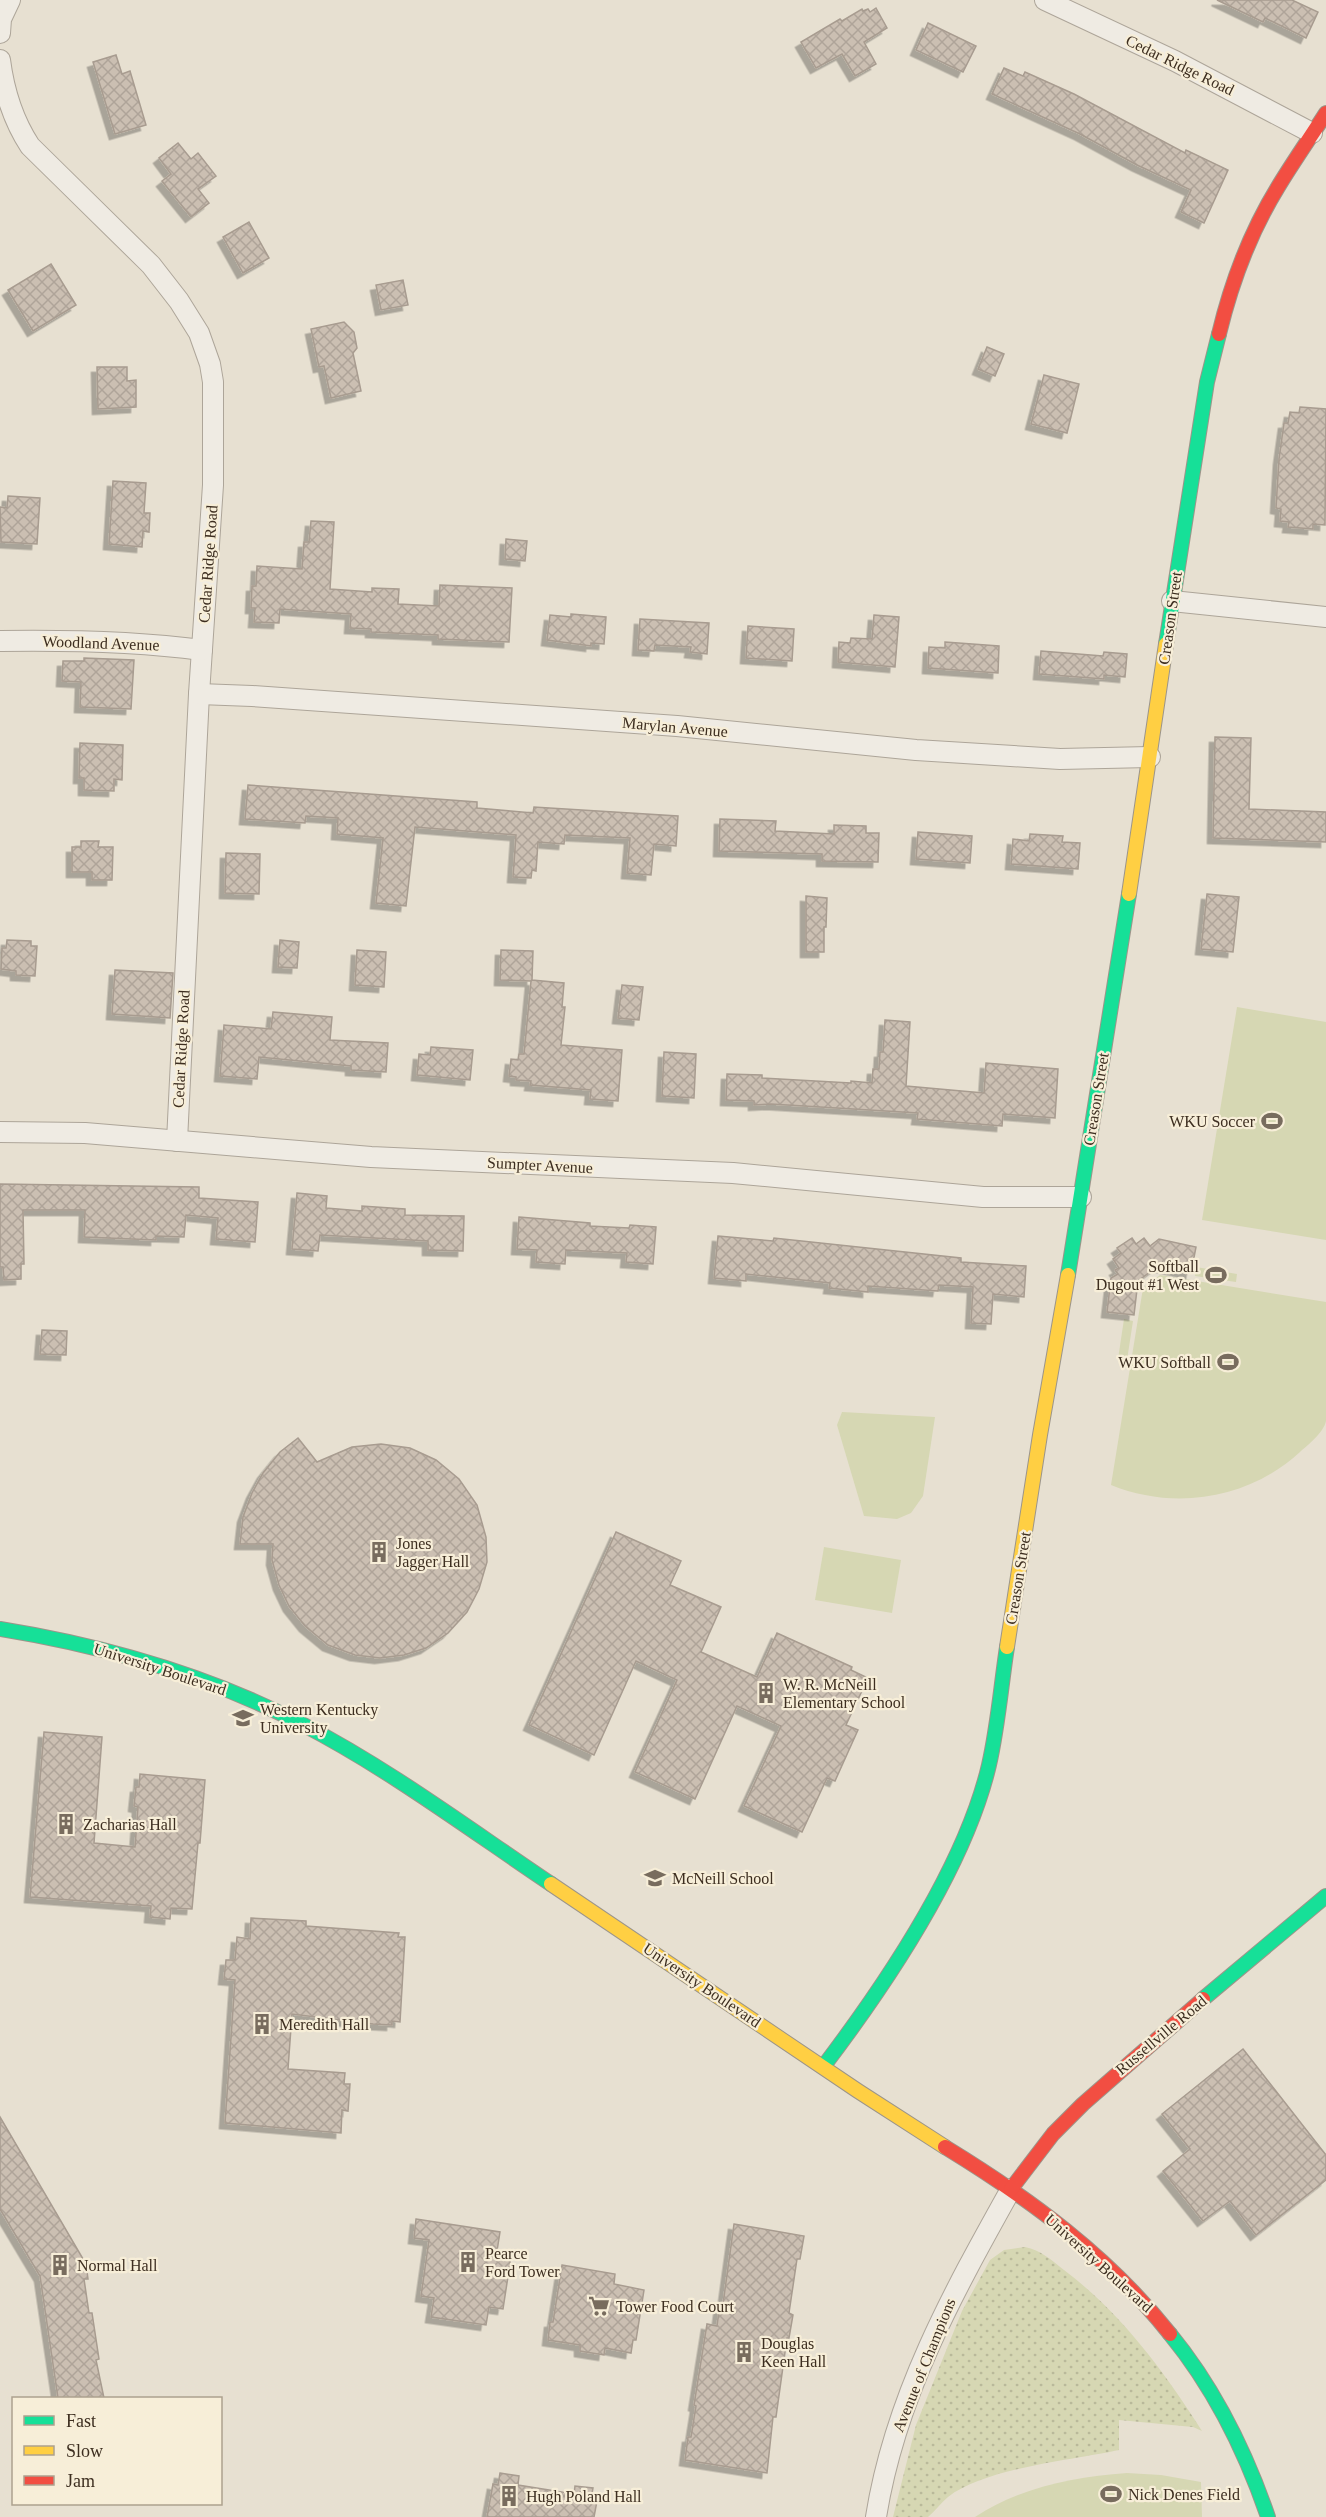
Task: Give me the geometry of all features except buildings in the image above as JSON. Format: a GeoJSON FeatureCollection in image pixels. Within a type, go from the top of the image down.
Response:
{"type":"FeatureCollection","features":[{"type":"Feature","properties":{"kind":"street"},"geometry":{"type":"LineString","coordinates":[[0,33],[1,19],[10,0]]}},
{"type":"Feature","properties":{"kind":"street","name":"Cedar Ridge Road"},"geometry":{"type":"LineString","coordinates":[[1045,0],[1175,61],[1312,133]]}},
{"type":"Feature","properties":{"kind":"street","name":"Cedar Ridge Road"},"geometry":{"type":"LineString","coordinates":[[0,60],[10,107],[30,146],[151,265],[190,316],[204,346],[213,382],[213,485],[207,602],[199,694],[177,1141]]}},
{"type":"Feature","properties":{"kind":"street","name":"Creason Street"},"geometry":{"type":"LineString","coordinates":[[824,2067],[862,2016],[936,1896],[970,1823],[989,1765],[1040,1435],[1081,1197],[1207,382],[1225,309],[1256,228],[1277,188],[1326,113]]}},
{"type":"Feature","properties":{"kind":"street"},"geometry":{"type":"LineString","coordinates":[[1172,601],[1326,617]]}},
{"type":"Feature","properties":{"kind":"street","name":"Woodland Avenue"},"geometry":{"type":"LineString","coordinates":[[0,641],[140,642],[202,650]]}},
{"type":"Feature","properties":{"kind":"street","name":"Marylan Avenue"},"geometry":{"type":"LineString","coordinates":[[199,694],[264,696],[677,726],[916,750],[1060,759],[1150,758]]}},
{"type":"Feature","properties":{"kind":"street","name":"Sumpter Avenue"},"geometry":{"type":"LineString","coordinates":[[0,1132],[85,1133],[371,1157],[733,1173],[983,1197],[1081,1197]]}},
{"type":"Feature","properties":{"kind":"street","name":"University Boulevard"},"geometry":{"type":"LineString","coordinates":[[0,1629],[81,1644],[144,1660],[217,1685],[340,1745],[415,1792],[824,2067],[1011,2189],[1054,2220],[1123,2280],[1173,2334],[1210,2388],[1229,2422],[1248,2460],[1268,2517]]}},
{"type":"Feature","properties":{"kind":"street","name":"Russellville Road"},"geometry":{"type":"LineString","coordinates":[[1011,2189],[1053,2134],[1091,2096],[1326,1896]]}},
{"type":"Feature","properties":{"kind":"street","name":"Avenue of Champions"},"geometry":{"type":"LineString","coordinates":[[876,2517],[897,2430],[934,2333],[955,2289],[1011,2189]]}},
{"type":"Feature","properties":{"kind":"green space","name":"WKU Soccer"},"geometry":{"type":"Polygon","coordinates":[[[1237,1007],[1326,1022],[1326,1240],[1202,1220],[1237,1007]]]}},
{"type":"Feature","properties":{"kind":"green space","name":"Softball Dugout #1 West"},"geometry":{"type":"Polygon","coordinates":[[[1196,1267],[1237,1274],[1236,1282],[1195,1276],[1196,1267]]]}},
{"type":"Feature","properties":{"kind":"green space","name":"WKU Softball"},"geometry":{"type":"Polygon","coordinates":[[[1160,1275],[1326,1302],[1325,1425],[1300,1452],[1280,1468],[1258,1481],[1210,1496],[1185,1498],[1135,1493],[1111,1485],[1143,1288],[1160,1275]]]}},
{"type":"Feature","properties":{"kind":"green space"},"geometry":{"type":"Polygon","coordinates":[[[1124,1319],[1133,1321],[1127,1360],[1118,1359],[1124,1319]]]}},
{"type":"Feature","properties":{"kind":"green space"},"geometry":{"type":"Polygon","coordinates":[[[842,1412],[935,1417],[923,1496],[911,1513],[897,1519],[864,1516],[837,1425],[842,1412]]]}},
{"type":"Feature","properties":{"kind":"green space"},"geometry":{"type":"Polygon","coordinates":[[[824,1547],[901,1560],[892,1613],[815,1600],[824,1547]]]}},
{"type":"Feature","properties":{"kind":"green space"},"geometry":{"type":"Polygon","coordinates":[[[1025,2247],[1036,2250],[1050,2259],[1085,2287],[1123,2324],[1157,2365],[1202,2431],[1193,2427],[1119,2420],[1119,2450],[1006,2472],[964,2487],[948,2497],[928,2517],[893,2517],[916,2425],[962,2311],[990,2260],[1004,2250],[1025,2247]]]}},
{"type":"Feature","properties":{"kind":"green space","name":"Nick Denes Field"},"geometry":{"type":"Polygon","coordinates":[[[1127,2473],[1161,2475],[1201,2482],[1202,2517],[975,2517],[1011,2498],[1048,2485],[1087,2477],[1127,2473]]]}},
{"type":"Feature","properties":{"kind":"traffic: fast"},"geometry":{"type":"LineString","coordinates":[[1166,644],[1207,382],[1219,334]]}},
{"type":"Feature","properties":{"kind":"traffic: fast"},"geometry":{"type":"LineString","coordinates":[[1068,1275],[1129,894]]}},
{"type":"Feature","properties":{"kind":"traffic: fast"},"geometry":{"type":"LineString","coordinates":[[0,1629],[78,1644],[155,1664],[230,1691],[266,1707],[302,1724],[366,1760],[551,1884]]}},
{"type":"Feature","properties":{"kind":"traffic: fast"},"geometry":{"type":"LineString","coordinates":[[823,2067],[897,1962],[921,1923],[962,1844],[978,1804],[989,1765],[1007,1647]]}},
{"type":"Feature","properties":{"kind":"traffic: fast"},"geometry":{"type":"LineString","coordinates":[[1203,1999],[1326,1896]]}},
{"type":"Feature","properties":{"kind":"traffic: fast"},"geometry":{"type":"LineString","coordinates":[[1170,2334],[1215,2398],[1239,2444],[1268,2517]]}},
{"type":"Feature","properties":{"kind":"traffic: slow"},"geometry":{"type":"LineString","coordinates":[[1129,894],[1166,644]]}},
{"type":"Feature","properties":{"kind":"traffic: slow"},"geometry":{"type":"LineString","coordinates":[[1007,1647],[1068,1275]]}},
{"type":"Feature","properties":{"kind":"traffic: slow"},"geometry":{"type":"LineString","coordinates":[[551,1884],[945,2147]]}},
{"type":"Feature","properties":{"kind":"traffic: jam"},"geometry":{"type":"LineString","coordinates":[[1219,334],[1229,296],[1259,222],[1326,113]]}},
{"type":"Feature","properties":{"kind":"traffic: jam"},"geometry":{"type":"LineString","coordinates":[[1011,2189],[1053,2134],[1083,2104],[1203,1999]]}},
{"type":"Feature","properties":{"kind":"traffic: jam"},"geometry":{"type":"LineString","coordinates":[[945,2147],[1037,2208],[1094,2254],[1121,2279],[1170,2334]]}},
{"type":"Feature","properties":{"kind":"place","name":"WKU Soccer"},"geometry":{"type":"Point","coordinates":[1272,1121]}},
{"type":"Feature","properties":{"kind":"place","name":"Softball Dugout #1 West"},"geometry":{"type":"Point","coordinates":[1216,1275]}},
{"type":"Feature","properties":{"kind":"place","name":"WKU Softball"},"geometry":{"type":"Point","coordinates":[1228,1362]}},
{"type":"Feature","properties":{"kind":"place","name":"Jones Jagger Hall"},"geometry":{"type":"Point","coordinates":[379,1552]}},
{"type":"Feature","properties":{"kind":"place","name":"W. R. McNeill Elementary School"},"geometry":{"type":"Point","coordinates":[766,1693]}},
{"type":"Feature","properties":{"kind":"place","name":"Western Kentucky University"},"geometry":{"type":"Point","coordinates":[243,1718]}},
{"type":"Feature","properties":{"kind":"place","name":"Zacharias Hall"},"geometry":{"type":"Point","coordinates":[66,1824]}},
{"type":"Feature","properties":{"kind":"place","name":"McNeill School"},"geometry":{"type":"Point","coordinates":[655,1878]}},
{"type":"Feature","properties":{"kind":"place","name":"Meredith Hall"},"geometry":{"type":"Point","coordinates":[262,2024]}},
{"type":"Feature","properties":{"kind":"place","name":"Pearce Ford Tower"},"geometry":{"type":"Point","coordinates":[468,2262]}},
{"type":"Feature","properties":{"kind":"place","name":"Normal Hall"},"geometry":{"type":"Point","coordinates":[60,2265]}},
{"type":"Feature","properties":{"kind":"place","name":"Tower Food Court"},"geometry":{"type":"Point","coordinates":[599,2306]}},
{"type":"Feature","properties":{"kind":"place","name":"Douglas Keen Hall"},"geometry":{"type":"Point","coordinates":[744,2352]}},
{"type":"Feature","properties":{"kind":"place","name":"Nick Denes Field"},"geometry":{"type":"Point","coordinates":[1111,2494]}},
{"type":"Feature","properties":{"kind":"place","name":"Hugh Poland Hall"},"geometry":{"type":"Point","coordinates":[509,2496]}}]}
